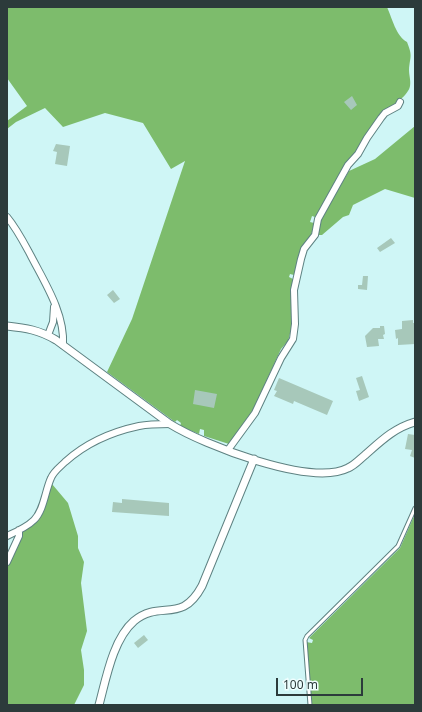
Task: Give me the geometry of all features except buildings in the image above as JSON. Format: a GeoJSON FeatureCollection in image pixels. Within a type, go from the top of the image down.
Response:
{"type":"FeatureCollection","features":[{"type":"Feature","properties":{"kind":"street"},"geometry":{"type":"LineString","coordinates":[[228,450],[255,413],[281,358],[293,339],[295,324],[294,290],[304,250],[315,235],[318,219],[348,165],[358,154],[367,138],[385,113],[398,106],[400,102]]}},
{"type":"Feature","properties":{"kind":"street"},"geometry":{"type":"LineString","coordinates":[[7,217],[49,290],[63,328],[63,345]]}},
{"type":"Feature","properties":{"kind":"street"},"geometry":{"type":"LineString","coordinates":[[48,335],[53,322],[54,303]]}},
{"type":"Feature","properties":{"kind":"street"},"geometry":{"type":"LineString","coordinates":[[7,326],[36,330],[48,335],[184,433],[254,459],[293,470],[316,473],[338,472],[355,464],[394,430],[415,422]]}},
{"type":"Feature","properties":{"kind":"street"},"geometry":{"type":"LineString","coordinates":[[7,536],[34,520],[38,514],[51,477],[72,455],[87,444],[96,439],[140,426],[170,424]]}},
{"type":"Feature","properties":{"kind":"street"},"geometry":{"type":"LineString","coordinates":[[99,705],[116,650],[129,626],[135,620],[149,613],[183,607],[192,601],[197,595],[254,459]]}},
{"type":"Feature","properties":{"kind":"street"},"geometry":{"type":"LineString","coordinates":[[7,562],[19,536],[19,530]]}},
{"type":"Feature","properties":{"kind":"lane"},"geometry":{"type":"LineString","coordinates":[[310,705],[305,640],[307,636],[398,546],[415,508]]}},
{"type":"Feature","properties":{"kind":"green space"},"geometry":{"type":"Polygon","coordinates":[[[7,7],[387,7],[397,31],[407,42],[411,54],[409,89],[401,99],[388,108],[315,217],[312,216],[310,222],[314,223],[311,236],[300,251],[294,275],[290,274],[289,277],[293,279],[291,289],[291,330],[288,341],[281,349],[253,410],[229,444],[204,436],[204,430],[200,429],[199,434],[180,426],[181,423],[177,420],[175,422],[107,372],[132,319],[185,161],[171,169],[143,123],[105,113],[63,127],[45,108],[16,122],[7,129],[7,121],[27,106],[7,78],[7,7]]]}},
{"type":"Feature","properties":{"kind":"green space"},"geometry":{"type":"Polygon","coordinates":[[[415,126],[415,198],[385,189],[353,205],[349,215],[343,217],[322,235],[318,235],[321,218],[349,171],[375,159],[415,126]]]}},
{"type":"Feature","properties":{"kind":"green space"},"geometry":{"type":"Polygon","coordinates":[[[52,484],[68,503],[78,536],[78,548],[84,562],[81,583],[87,631],[81,650],[84,670],[84,685],[74,705],[7,705],[7,567],[23,530],[46,501],[52,484]]]}},
{"type":"Feature","properties":{"kind":"green space"},"geometry":{"type":"Polygon","coordinates":[[[415,514],[415,705],[312,705],[306,642],[312,643],[313,640],[309,638],[400,548],[415,514]]]}}]}
